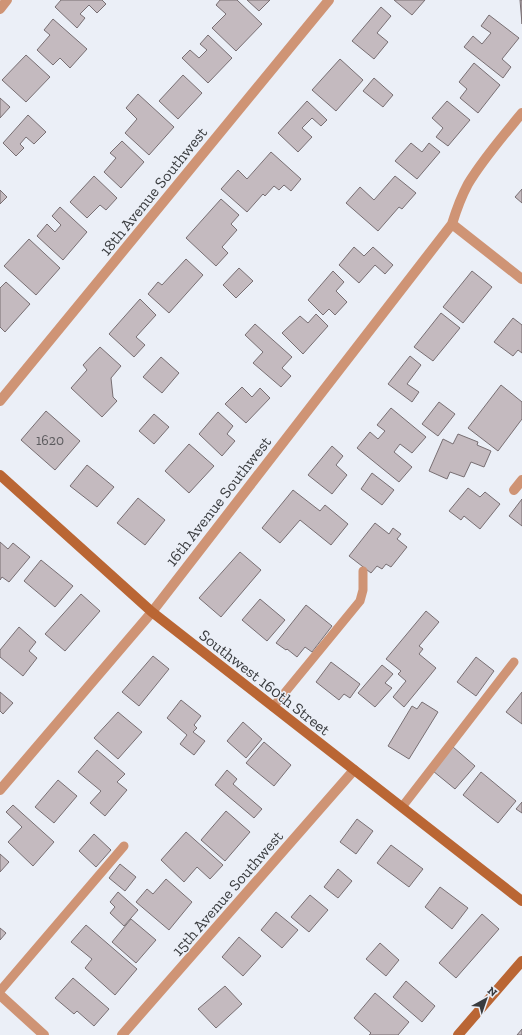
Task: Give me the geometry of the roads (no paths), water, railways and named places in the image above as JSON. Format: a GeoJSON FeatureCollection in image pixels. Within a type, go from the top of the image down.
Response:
{"type":"FeatureCollection","features":[{"type":"Feature","properties":{"kind":"street"},"geometry":{"type":"LineString","coordinates":[[0,9],[7,0]]}},
{"type":"Feature","properties":{"kind":"street","name":"18th Avenue Southwest"},"geometry":{"type":"LineString","coordinates":[[0,401],[329,0]]}},
{"type":"Feature","properties":{"kind":"street"},"geometry":{"type":"LineString","coordinates":[[522,113],[481,165],[468,185],[458,205],[452,224],[522,279]]}},
{"type":"Feature","properties":{"kind":"street","name":"16th Avenue Southwest"},"geometry":{"type":"LineString","coordinates":[[0,790],[152,612],[452,224]]}},
{"type":"Feature","properties":{"kind":"street","name":"Southwest 160th Street"},"geometry":{"type":"LineString","coordinates":[[0,475],[152,612],[522,901]]}},
{"type":"Feature","properties":{"kind":"street"},"geometry":{"type":"LineString","coordinates":[[514,490],[522,480]]}},
{"type":"Feature","properties":{"kind":"street","name":"15th Avenue Southwest"},"geometry":{"type":"LineString","coordinates":[[122,1035],[354,770]]}},
{"type":"Feature","properties":{"kind":"street"},"geometry":{"type":"LineString","coordinates":[[458,1035],[522,961]]}},
{"type":"Feature","properties":{"kind":"street"},"geometry":{"type":"LineString","coordinates":[[0,995],[44,1035]]}},
{"type":"Feature","properties":{"kind":"lane"},"geometry":{"type":"LineString","coordinates":[[273,707],[360,601],[363,590],[363,571]]}},
{"type":"Feature","properties":{"kind":"lane"},"geometry":{"type":"LineString","coordinates":[[402,807],[514,662]]}},
{"type":"Feature","properties":{"kind":"lane"},"geometry":{"type":"LineString","coordinates":[[0,991],[124,846]]}}]}
